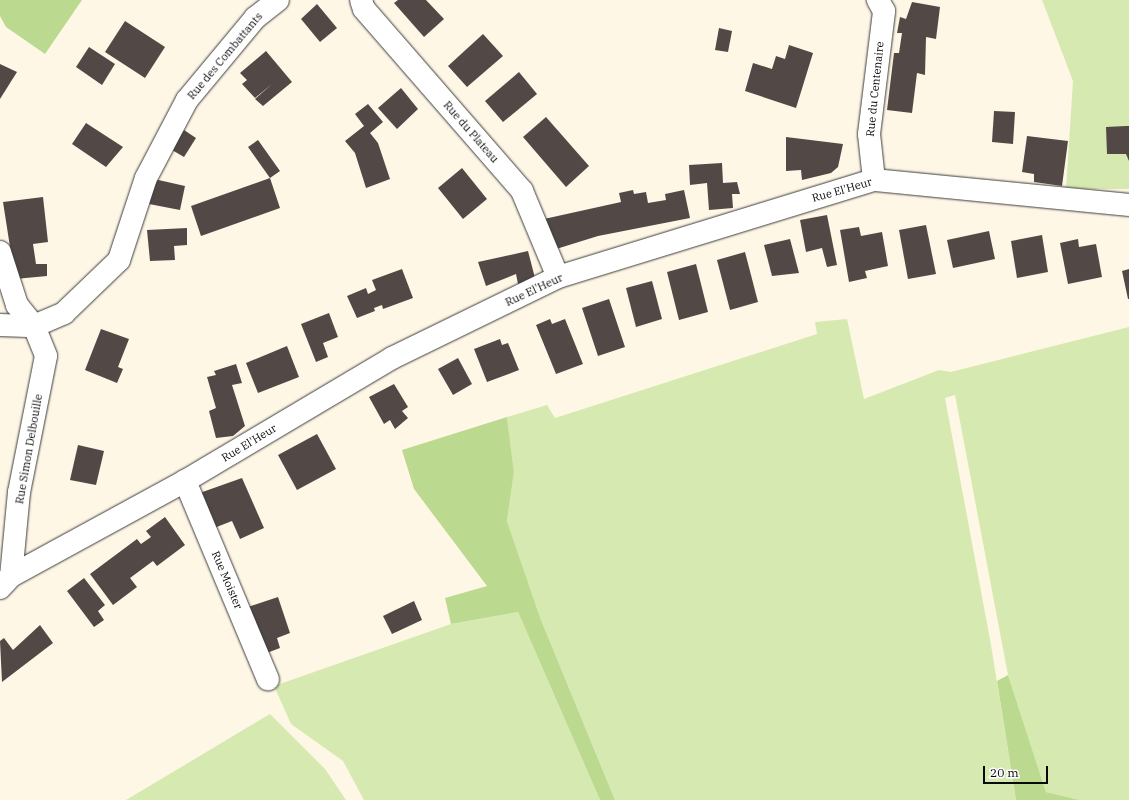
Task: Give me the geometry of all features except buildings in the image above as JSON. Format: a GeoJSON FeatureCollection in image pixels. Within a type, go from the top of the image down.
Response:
{"type":"FeatureCollection","features":[{"type":"Feature","properties":{"kind":"street","name":"Rue des Combattants"},"geometry":{"type":"LineString","coordinates":[[0,325],[34,326],[64,313],[119,260],[146,178],[187,100],[255,18],[278,0]]}},
{"type":"Feature","properties":{"kind":"street","name":"Rue du Plateau"},"geometry":{"type":"LineString","coordinates":[[362,0],[364,9],[522,191],[558,277]]}},
{"type":"Feature","properties":{"kind":"street","name":"Rue du Centenaire"},"geometry":{"type":"LineString","coordinates":[[874,180],[869,134],[884,11],[878,0]]}},
{"type":"Feature","properties":{"kind":"street","name":"Rue El'Heur"},"geometry":{"type":"LineString","coordinates":[[6,582],[185,481],[392,358],[558,277],[874,180],[1129,205]]}},
{"type":"Feature","properties":{"kind":"street"},"geometry":{"type":"LineString","coordinates":[[0,252],[18,305],[34,326]]}},
{"type":"Feature","properties":{"kind":"street","name":"Rue Simon Delbouille"},"geometry":{"type":"LineString","coordinates":[[6,582],[19,492],[46,356],[34,326]]}},
{"type":"Feature","properties":{"kind":"street","name":"Rue Moister"},"geometry":{"type":"LineString","coordinates":[[185,481],[268,679]]}},
{"type":"Feature","properties":{"kind":"green space"},"geometry":{"type":"Polygon","coordinates":[[[0,0],[82,0],[45,54],[6,27],[0,16],[0,0]]]}},
{"type":"Feature","properties":{"kind":"green space"},"geometry":{"type":"Polygon","coordinates":[[[1042,0],[1129,0],[1129,189],[1066,189],[1073,81],[1042,0]]]}},
{"type":"Feature","properties":{"kind":"green space"},"geometry":{"type":"Polygon","coordinates":[[[847,319],[864,399],[939,370],[951,372],[1129,327],[1129,800],[1080,800],[1046,792],[1008,675],[955,395],[945,398],[991,645],[1016,800],[615,800],[541,620],[507,521],[514,472],[507,417],[547,405],[555,418],[817,334],[815,322],[847,319]]]}},
{"type":"Feature","properties":{"kind":"green space"},"geometry":{"type":"Polygon","coordinates":[[[507,417],[514,472],[507,521],[541,620],[615,800],[600,800],[518,612],[451,624],[445,598],[487,586],[414,489],[402,450],[507,417]]]}},
{"type":"Feature","properties":{"kind":"green space"},"geometry":{"type":"Polygon","coordinates":[[[518,612],[600,800],[364,800],[343,761],[291,724],[274,686],[451,624],[518,612]]]}},
{"type":"Feature","properties":{"kind":"green space"},"geometry":{"type":"Polygon","coordinates":[[[1008,675],[1046,792],[1080,800],[1016,800],[997,681],[1008,675]]]}},
{"type":"Feature","properties":{"kind":"green space"},"geometry":{"type":"Polygon","coordinates":[[[270,714],[325,769],[346,800],[126,800],[270,714]]]}}]}
